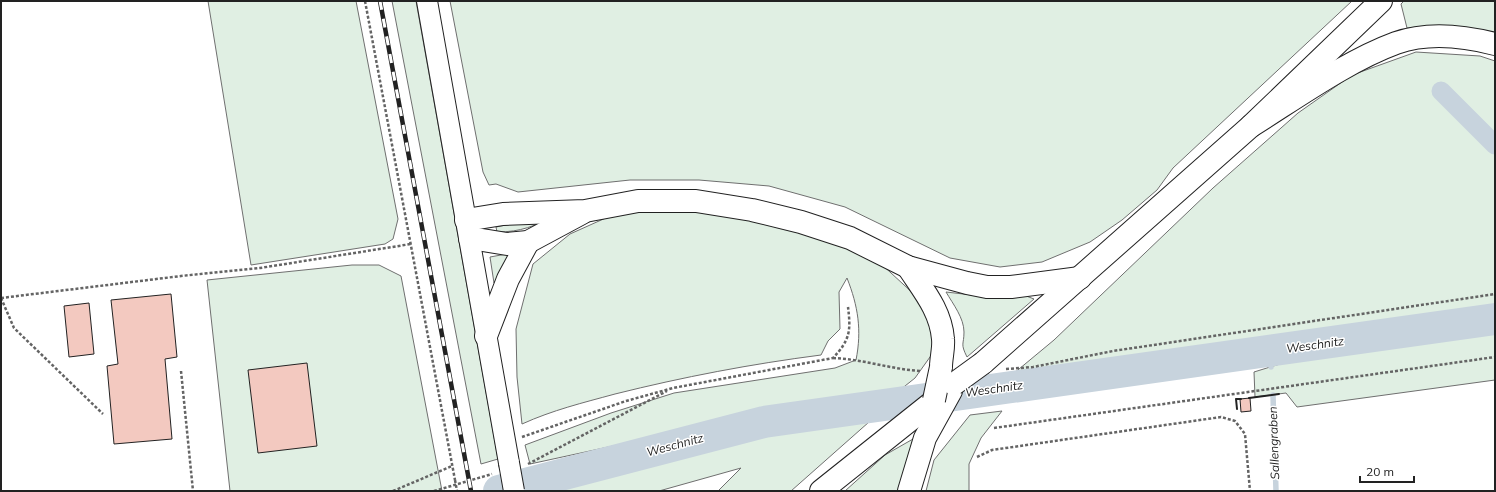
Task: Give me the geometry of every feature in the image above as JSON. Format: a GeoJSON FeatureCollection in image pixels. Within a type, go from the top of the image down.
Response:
{"type":"FeatureCollection","features":[{"type":"Feature","properties":{"kind":"main road"},"geometry":{"type":"LineString","coordinates":[[821,491],[954,384],[983,363],[1251,126],[1381,1]]}},
{"type":"Feature","properties":{"kind":"main road"},"geometry":{"type":"LineString","coordinates":[[1251,126],[1354,63],[1397,43],[1429,37],[1459,37],[1495,44]]}},
{"type":"Feature","properties":{"kind":"main road"},"geometry":{"type":"LineString","coordinates":[[468,229],[503,214],[585,211],[638,201],[696,201],[752,210],[801,222],[850,238],[908,267],[966,284],[986,287],[1011,287],[1080,278]]}},
{"type":"Feature","properties":{"kind":"main road"},"geometry":{"type":"LineString","coordinates":[[468,229],[507,244],[528,242],[585,211]]}},
{"type":"Feature","properties":{"kind":"main road"},"geometry":{"type":"LineString","coordinates":[[486,336],[508,279],[528,242]]}},
{"type":"Feature","properties":{"kind":"main road"},"geometry":{"type":"LineString","coordinates":[[908,267],[934,307],[940,323],[943,341],[934,369],[934,400]]}},
{"type":"Feature","properties":{"kind":"main road"},"geometry":{"type":"LineString","coordinates":[[909,491],[925,438],[954,384]]}},
{"type":"Feature","properties":{"kind":"street"},"geometry":{"type":"LineString","coordinates":[[427,1],[514,491]]}},
{"type":"Feature","properties":{"kind":"path"},"geometry":{"type":"LineString","coordinates":[[365,1],[457,491]]}},
{"type":"Feature","properties":{"kind":"path"},"geometry":{"type":"LineString","coordinates":[[102,414],[14,328],[1,298],[260,268],[410,244]]}},
{"type":"Feature","properties":{"kind":"path"},"geometry":{"type":"LineString","coordinates":[[1004,370],[1033,367],[1113,351],[1495,294]]}},
{"type":"Feature","properties":{"kind":"path"},"geometry":{"type":"LineString","coordinates":[[833,358],[845,345],[850,325],[848,307]]}},
{"type":"Feature","properties":{"kind":"path"},"geometry":{"type":"LineString","coordinates":[[994,428],[1495,357]]}},
{"type":"Feature","properties":{"kind":"path"},"geometry":{"type":"LineString","coordinates":[[505,443],[626,401],[672,388],[833,358],[846,358],[905,370],[934,369]]}},
{"type":"Feature","properties":{"kind":"path"},"geometry":{"type":"LineString","coordinates":[[181,371],[193,491]]}},
{"type":"Feature","properties":{"kind":"path"},"geometry":{"type":"LineString","coordinates":[[434,491],[509,467],[672,388]]}},
{"type":"Feature","properties":{"kind":"path"},"geometry":{"type":"LineString","coordinates":[[977,458],[992,450],[1221,417],[1235,422],[1245,434],[1250,491]]}},
{"type":"Feature","properties":{"kind":"path"},"geometry":{"type":"LineString","coordinates":[[393,491],[452,466]]}},
{"type":"Feature","properties":{"kind":"green space"},"geometry":{"type":"Polygon","coordinates":[[[208,1],[356,1],[398,219],[393,239],[385,244],[251,265],[208,1]]]}},
{"type":"Feature","properties":{"kind":"green space"},"geometry":{"type":"Polygon","coordinates":[[[392,1],[416,1],[498,459],[481,464],[392,1]]]}},
{"type":"Feature","properties":{"kind":"green space"},"geometry":{"type":"Polygon","coordinates":[[[450,1],[1352,1],[1173,168],[1157,190],[1122,220],[1090,242],[1042,262],[1000,267],[950,258],[845,207],[769,186],[699,180],[630,180],[518,192],[496,184],[489,185],[483,172],[450,1]]]}},
{"type":"Feature","properties":{"kind":"green space"},"geometry":{"type":"Polygon","coordinates":[[[1404,1],[1495,1],[1495,35],[1462,27],[1407,28],[1401,4],[1404,1]]]}},
{"type":"Feature","properties":{"kind":"green space"},"geometry":{"type":"Polygon","coordinates":[[[1416,52],[1480,56],[1495,61],[1495,310],[1007,379],[1054,340],[1213,188],[1298,113],[1352,75],[1416,52]]]}},
{"type":"Feature","properties":{"kind":"green space"},"geometry":{"type":"Polygon","coordinates":[[[619,212],[705,212],[769,217],[878,261],[916,296],[934,320],[935,350],[915,378],[890,398],[851,398],[742,418],[530,464],[525,445],[611,413],[674,393],[835,368],[856,360],[859,338],[858,318],[854,298],[847,278],[839,292],[840,329],[828,341],[821,355],[743,367],[615,394],[568,407],[522,424],[517,377],[516,329],[533,264],[570,234],[619,212]]]}},
{"type":"Feature","properties":{"kind":"green space"},"geometry":{"type":"Polygon","coordinates":[[[556,215],[528,228],[497,232],[496,227],[556,215]]]}},
{"type":"Feature","properties":{"kind":"green space"},"geometry":{"type":"Polygon","coordinates":[[[512,253],[494,283],[490,257],[512,253]]]}},
{"type":"Feature","properties":{"kind":"green space"},"geometry":{"type":"Polygon","coordinates":[[[352,265],[379,265],[401,276],[442,491],[230,491],[207,280],[352,265]]]}},
{"type":"Feature","properties":{"kind":"green space"},"geometry":{"type":"Polygon","coordinates":[[[946,292],[972,295],[1021,294],[1034,299],[967,357],[963,346],[964,327],[958,311],[946,292]]]}},
{"type":"Feature","properties":{"kind":"green space"},"geometry":{"type":"Polygon","coordinates":[[[1495,333],[1495,380],[1297,407],[1286,393],[1255,397],[1254,372],[1283,363],[1495,333]]]}},
{"type":"Feature","properties":{"kind":"green space"},"geometry":{"type":"Polygon","coordinates":[[[1002,411],[981,438],[969,464],[969,491],[926,491],[934,460],[970,415],[1002,411]]]}},
{"type":"Feature","properties":{"kind":"green space"},"geometry":{"type":"Polygon","coordinates":[[[869,422],[791,491],[718,491],[741,468],[659,491],[557,491],[676,457],[763,436],[869,422]]]}},
{"type":"Feature","properties":{"kind":"green space"},"geometry":{"type":"Polygon","coordinates":[[[913,439],[899,491],[845,491],[885,455],[913,439]]]}},
{"type":"Feature","properties":{"kind":"building"},"geometry":{"type":"Polygon","coordinates":[[[171,294],[177,357],[165,359],[172,439],[114,444],[107,366],[118,364],[111,300],[171,294]]]}},
{"type":"Feature","properties":{"kind":"building"},"geometry":{"type":"Polygon","coordinates":[[[89,303],[94,354],[69,357],[64,306],[89,303]]]}},
{"type":"Feature","properties":{"kind":"building"},"geometry":{"type":"Polygon","coordinates":[[[307,363],[317,446],[258,453],[248,370],[307,363]]]}},
{"type":"Feature","properties":{"kind":"building"},"geometry":{"type":"Polygon","coordinates":[[[1250,398],[1251,411],[1241,412],[1240,399],[1250,398]]]}},
{"type":"Feature","properties":{"kind":"waterway"},"geometry":{"type":"LineString","coordinates":[[1441,91],[1495,145]]}},
{"type":"Feature","properties":{"kind":"waterway","name":"Weschnitz"},"geometry":{"type":"LineString","coordinates":[[499,491],[764,422],[1495,319]]}},
{"type":"Feature","properties":{"kind":"waterway","name":"Sallengraben"},"geometry":{"type":"LineString","coordinates":[[1271,352],[1271,367]]}},
{"type":"Feature","properties":{"kind":"waterway","name":"Sallengraben"},"geometry":{"type":"LineString","coordinates":[[1273,395],[1276,491]]}},
{"type":"Feature","properties":{"kind":"railway"},"geometry":{"type":"LineString","coordinates":[[380,1],[471,491]]}},
{"type":"Feature","properties":{"kind":"wall"},"geometry":{"type":"LineString","coordinates":[[1249,398],[1279,394]]}},
{"type":"Feature","properties":{"kind":"wall"},"geometry":{"type":"LineString","coordinates":[[1237,409],[1236,399],[1241,399]]}}]}
